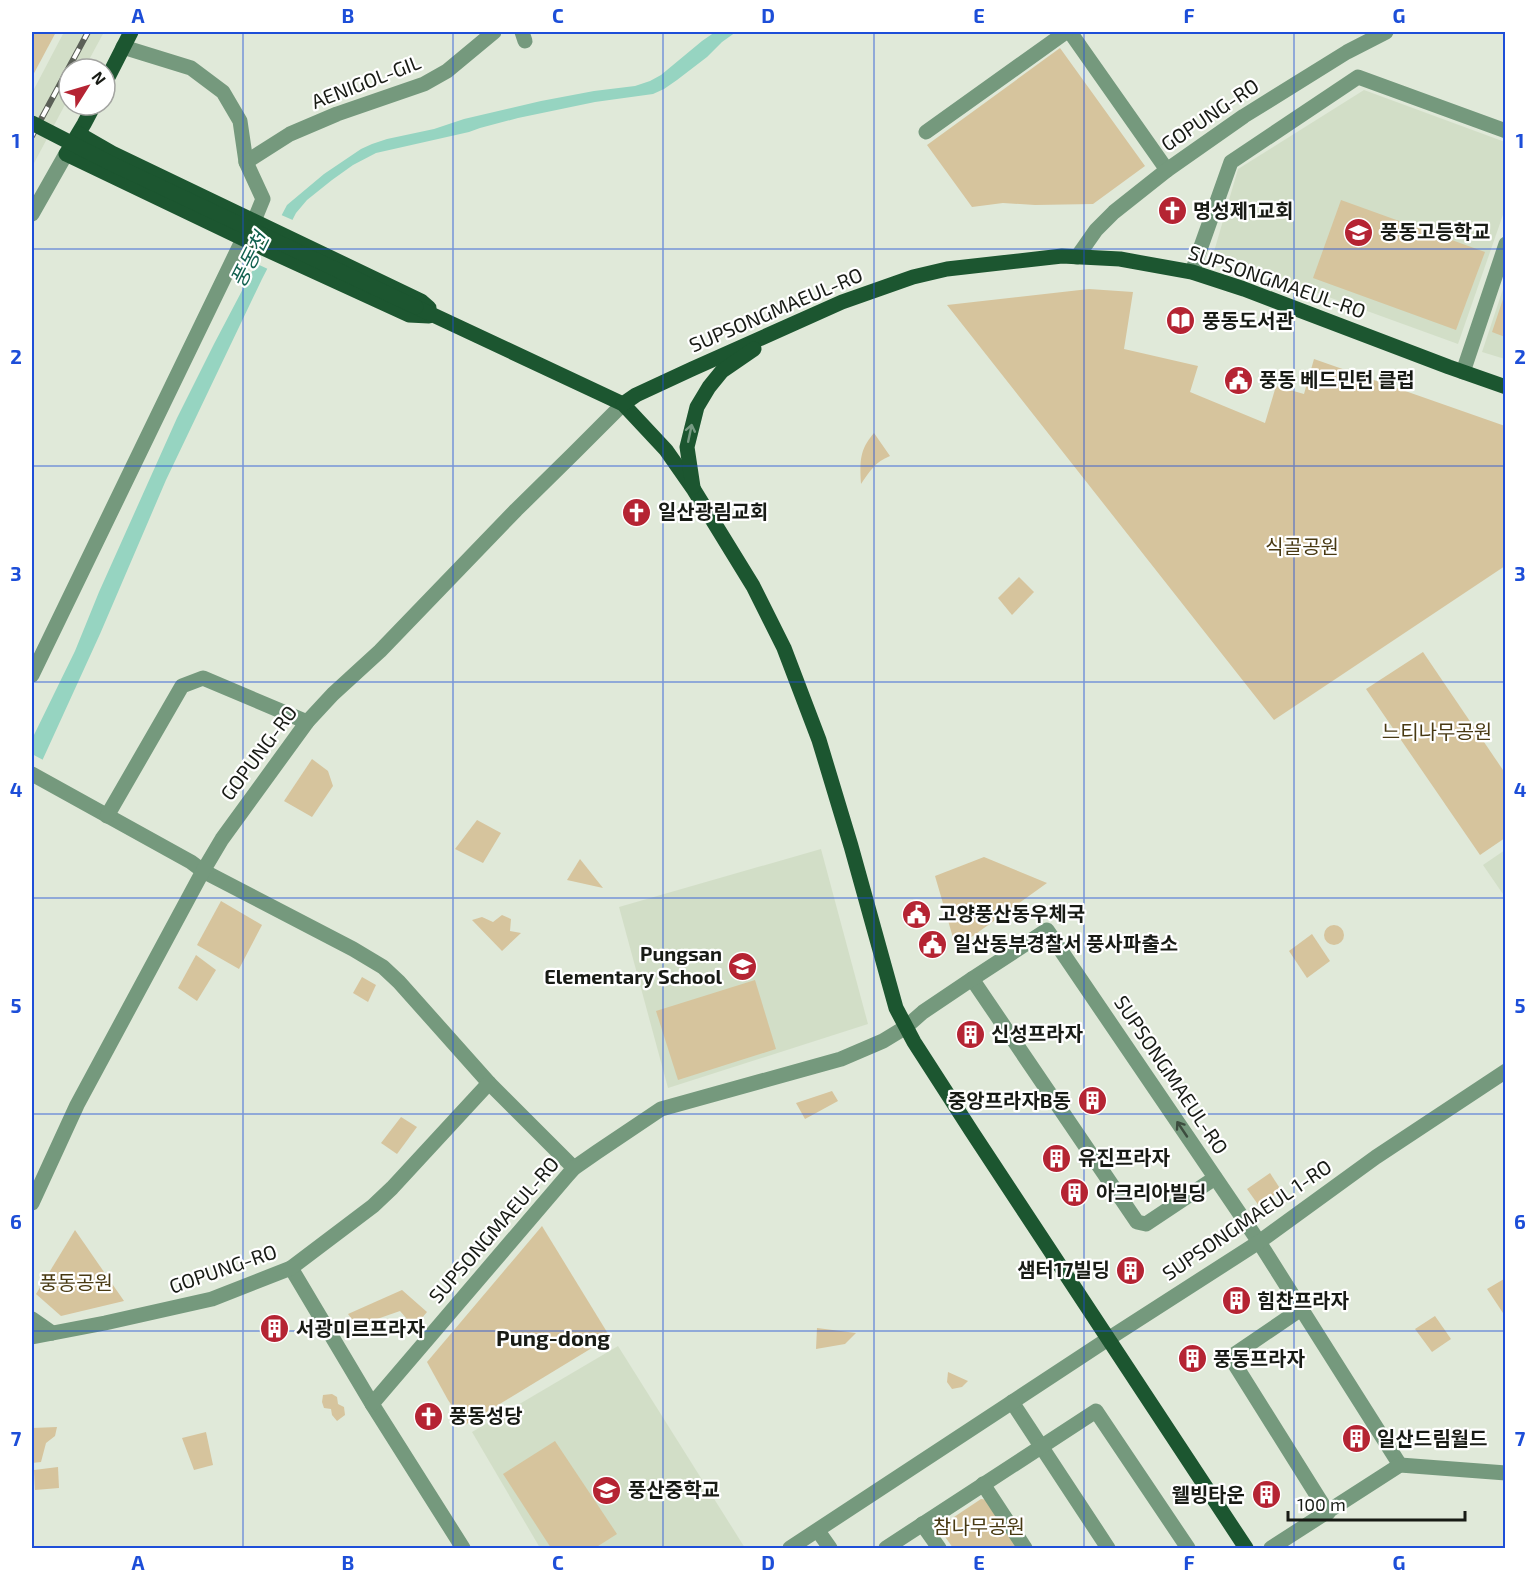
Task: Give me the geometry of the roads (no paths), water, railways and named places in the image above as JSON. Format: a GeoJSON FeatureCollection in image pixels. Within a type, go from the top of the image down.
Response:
{"type":"FeatureCollection","features":[{"type":"Feature","properties":{"kind":"main road"},"geometry":{"type":"LineString","coordinates":[[117,59],[131,32]]}},
{"type":"Feature","properties":{"kind":"main road"},"geometry":{"type":"LineString","coordinates":[[88,117],[66,154],[409,315],[438,316]]}},
{"type":"Feature","properties":{"kind":"main road"},"geometry":{"type":"LineString","coordinates":[[32,123],[108,162],[623,404],[666,450],[694,490],[753,586],[788,658],[819,740],[851,846],[888,983],[896,1008],[906,1027],[1246,1548]]}},
{"type":"Feature","properties":{"kind":"main road"},"geometry":{"type":"LineString","coordinates":[[79,134],[112,153],[421,301],[438,316]]}},
{"type":"Feature","properties":{"kind":"main road","name":"SUPSONGMAEUL-RO"},"geometry":{"type":"LineString","coordinates":[[623,404],[636,395],[842,302],[913,277],[947,269],[1062,256],[1120,260],[1192,272],[1244,289],[1506,387]]}},
{"type":"Feature","properties":{"kind":"main road"},"geometry":{"type":"LineString","coordinates":[[694,490],[687,447],[697,407],[722,371],[785,327]]}},
{"type":"Feature","properties":{"kind":"street","name":"AENIGOL-GIL"},"geometry":{"type":"LineString","coordinates":[[246,162],[290,134],[337,114],[424,84],[447,71],[494,32]]}},
{"type":"Feature","properties":{"kind":"street"},"geometry":{"type":"LineString","coordinates":[[926,132],[1068,32],[1167,170]]}},
{"type":"Feature","properties":{"kind":"street","name":"GOPUNG-RO"},"geometry":{"type":"LineString","coordinates":[[1077,257],[1096,230],[1114,212],[1167,170],[1244,116],[1347,52],[1386,32]]}},
{"type":"Feature","properties":{"kind":"street"},"geometry":{"type":"LineString","coordinates":[[123,47],[191,68],[223,92],[240,121],[246,162],[263,199],[258,223]]}},
{"type":"Feature","properties":{"kind":"street"},"geometry":{"type":"LineString","coordinates":[[1192,272],[1231,162],[1358,77],[1506,131]]}},
{"type":"Feature","properties":{"kind":"street"},"geometry":{"type":"LineString","coordinates":[[32,214],[66,154]]}},
{"type":"Feature","properties":{"kind":"street"},"geometry":{"type":"LineString","coordinates":[[32,675],[248,241]]}},
{"type":"Feature","properties":{"kind":"street"},"geometry":{"type":"LineString","coordinates":[[1463,372],[1506,244]]}},
{"type":"Feature","properties":{"kind":"street","name":"GOPUNG-RO"},"geometry":{"type":"LineString","coordinates":[[32,1203],[77,1105],[203,871],[222,839],[307,722],[623,404]]}},
{"type":"Feature","properties":{"kind":"street"},"geometry":{"type":"LineString","coordinates":[[107,816],[182,686],[203,678],[307,722]]}},
{"type":"Feature","properties":{"kind":"street"},"geometry":{"type":"LineString","coordinates":[[32,774],[191,862],[203,871],[383,967],[489,1083],[574,1168]]}},
{"type":"Feature","properties":{"kind":"street","name":"SUPSONGMAEUL-RO"},"geometry":{"type":"LineString","coordinates":[[372,1404],[574,1168],[661,1109],[841,1059],[883,1041],[906,1027],[923,1012],[1047,930],[1215,1178],[1146,1224],[1137,1222],[972,980]]}},
{"type":"Feature","properties":{"kind":"street","name":"SUPSONGMAEUL 1-RO"},"geometry":{"type":"LineString","coordinates":[[790,1548],[1259,1242],[1376,1157],[1506,1071]]}},
{"type":"Feature","properties":{"kind":"street","name":"GOPUNG-RO"},"geometry":{"type":"LineString","coordinates":[[32,1336],[105,1323],[212,1299],[291,1268],[373,1206],[489,1083]]}},
{"type":"Feature","properties":{"kind":"street"},"geometry":{"type":"LineString","coordinates":[[1215,1178],[1259,1242],[1400,1465]]}},
{"type":"Feature","properties":{"kind":"street"},"geometry":{"type":"LineString","coordinates":[[291,1268],[372,1404],[463,1548]]}},
{"type":"Feature","properties":{"kind":"street"},"geometry":{"type":"LineString","coordinates":[[1300,1309],[1235,1354],[1234,1363],[1328,1513]]}},
{"type":"Feature","properties":{"kind":"street"},"geometry":{"type":"LineString","coordinates":[[32,1319],[51,1333]]}},
{"type":"Feature","properties":{"kind":"street"},"geometry":{"type":"LineString","coordinates":[[1012,1402],[1108,1548]]}},
{"type":"Feature","properties":{"kind":"street"},"geometry":{"type":"LineString","coordinates":[[886,1548],[1096,1411],[1188,1548]]}},
{"type":"Feature","properties":{"kind":"street"},"geometry":{"type":"LineString","coordinates":[[1271,1548],[1400,1465],[1506,1473]]}},
{"type":"Feature","properties":{"kind":"street"},"geometry":{"type":"LineString","coordinates":[[984,1484],[1025,1548]]}},
{"type":"Feature","properties":{"kind":"street"},"geometry":{"type":"LineString","coordinates":[[922,1524],[939,1548]]}},
{"type":"Feature","properties":{"kind":"street"},"geometry":{"type":"LineString","coordinates":[[818,1531],[830,1548]]}},
{"type":"Feature","properties":{"kind":"water"},"geometry":{"type":"Polygon","coordinates":[[[715,32],[736,32],[677,80],[653,94],[595,102],[518,118],[469,132],[376,153],[353,165],[307,200],[296,213],[262,279],[166,480],[100,634],[32,783],[32,739],[75,651],[177,418],[287,205],[324,174],[372,144],[541,101],[635,86],[661,75],[715,32]]]}},
{"type":"Feature","properties":{"kind":"railway"},"geometry":{"type":"LineString","coordinates":[[32,136],[88,32]]}},
{"type":"Feature","properties":{"kind":"place","name":"명성제1교회"},"geometry":{"type":"Point","coordinates":[1172,211]}},
{"type":"Feature","properties":{"kind":"place","name":"풍동고등학교"},"geometry":{"type":"Point","coordinates":[1359,232]}},
{"type":"Feature","properties":{"kind":"place","name":"풍동도서관"},"geometry":{"type":"Point","coordinates":[1181,321]}},
{"type":"Feature","properties":{"kind":"place","name":"풍동 베드민턴 클럽"},"geometry":{"type":"Point","coordinates":[1238,380]}},
{"type":"Feature","properties":{"kind":"place","name":"일산광림교회"},"geometry":{"type":"Point","coordinates":[637,512]}},
{"type":"Feature","properties":{"kind":"place","name":"고양풍산동우체국"},"geometry":{"type":"Point","coordinates":[917,914]}},
{"type":"Feature","properties":{"kind":"place","name":"일산동부경찰서 풍사파출소"},"geometry":{"type":"Point","coordinates":[932,944]}},
{"type":"Feature","properties":{"kind":"place","name":"Pungsan Elementary School"},"geometry":{"type":"Point","coordinates":[743,966]}},
{"type":"Feature","properties":{"kind":"place","name":"신성프라자"},"geometry":{"type":"Point","coordinates":[970,1034]}},
{"type":"Feature","properties":{"kind":"place","name":"중앙프라자B동"},"geometry":{"type":"Point","coordinates":[1092,1101]}},
{"type":"Feature","properties":{"kind":"place","name":"유진프라자"},"geometry":{"type":"Point","coordinates":[1057,1158]}},
{"type":"Feature","properties":{"kind":"place","name":"아크리아빌딩"},"geometry":{"type":"Point","coordinates":[1075,1193]}},
{"type":"Feature","properties":{"kind":"place","name":"샘터17빌딩"},"geometry":{"type":"Point","coordinates":[1131,1270]}},
{"type":"Feature","properties":{"kind":"place","name":"힘찬프라자"},"geometry":{"type":"Point","coordinates":[1236,1301]}},
{"type":"Feature","properties":{"kind":"place","name":"서광미르프라자"},"geometry":{"type":"Point","coordinates":[275,1329]}},
{"type":"Feature","properties":{"kind":"place","name":"풍동프라자"},"geometry":{"type":"Point","coordinates":[1192,1359]}},
{"type":"Feature","properties":{"kind":"place","name":"풍동성당"},"geometry":{"type":"Point","coordinates":[428,1416]}},
{"type":"Feature","properties":{"kind":"place","name":"일산드림월드"},"geometry":{"type":"Point","coordinates":[1356,1439]}},
{"type":"Feature","properties":{"kind":"place","name":"풍산중학교"},"geometry":{"type":"Point","coordinates":[607,1490]}},
{"type":"Feature","properties":{"kind":"place","name":"웰빙타운"},"geometry":{"type":"Point","coordinates":[1266,1495]}},
{"type":"Feature","properties":{"kind":"district","name":"Pung-dong"},"geometry":{"type":"Point","coordinates":[553,1338]}},
{"type":"Feature","properties":{"kind":"water label","name":"풍동천"},"geometry":{"type":"Point","coordinates":[250,260]}},
{"type":"Feature","properties":{"kind":"park label","name":"식골공원"},"geometry":{"type":"Point","coordinates":[1302,547]}},
{"type":"Feature","properties":{"kind":"park label","name":"느티나무공원"},"geometry":{"type":"Point","coordinates":[1437,732]}},
{"type":"Feature","properties":{"kind":"park label","name":"풍동공원"},"geometry":{"type":"Point","coordinates":[76,1283]}},
{"type":"Feature","properties":{"kind":"park label","name":"참나무공원"},"geometry":{"type":"Point","coordinates":[979,1527]}}]}
